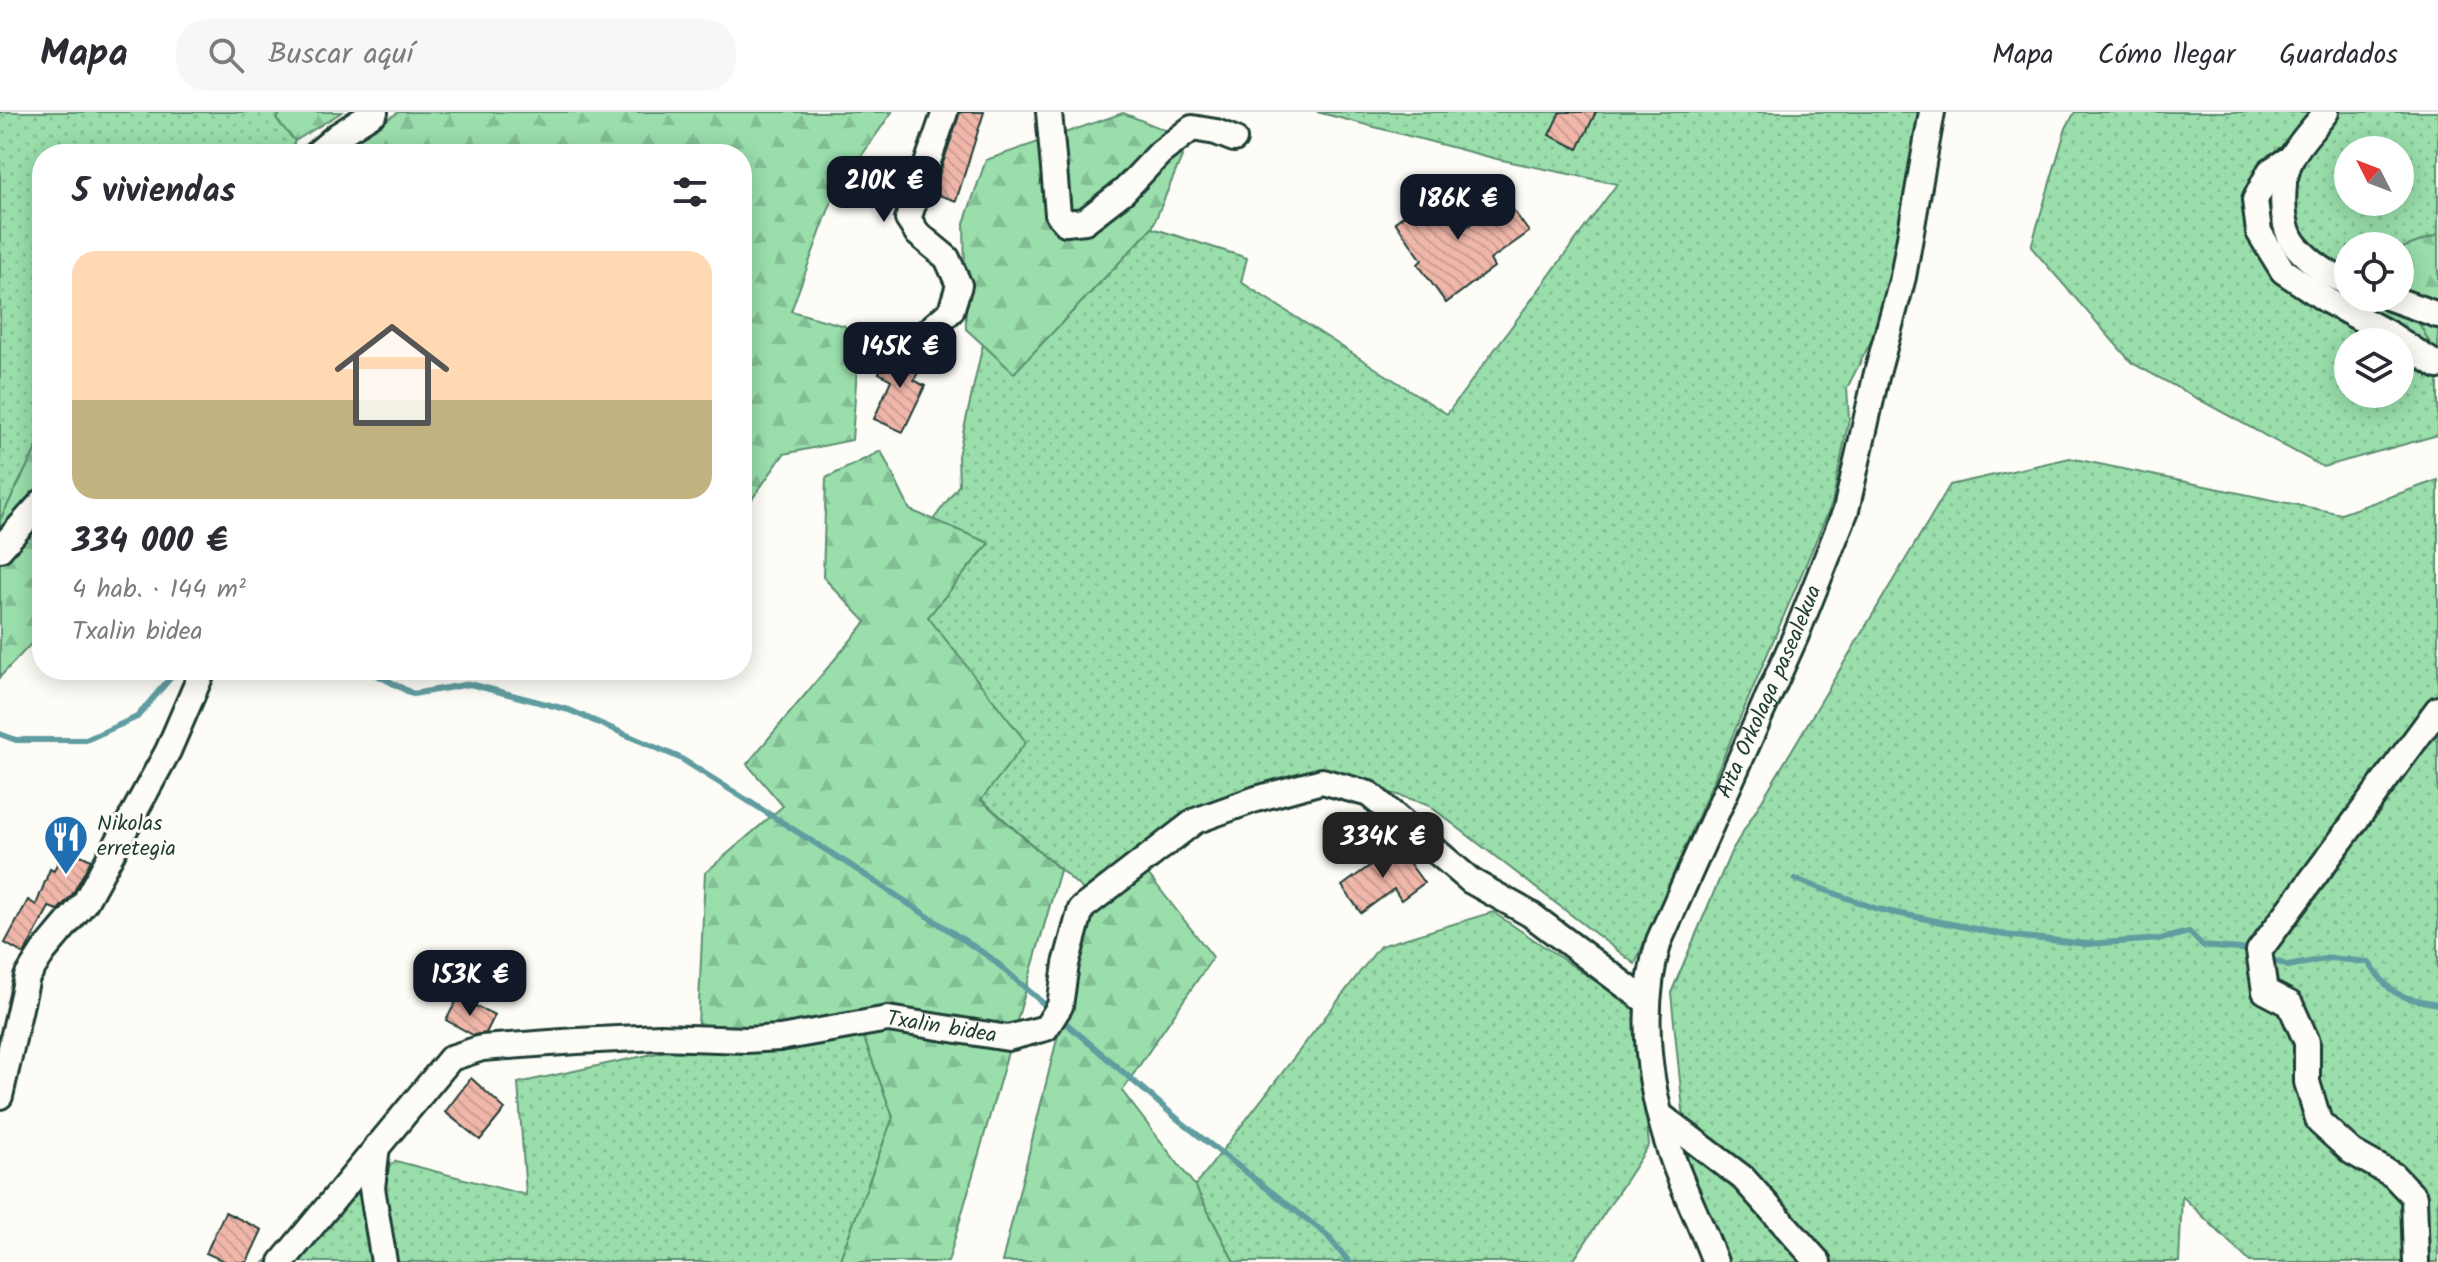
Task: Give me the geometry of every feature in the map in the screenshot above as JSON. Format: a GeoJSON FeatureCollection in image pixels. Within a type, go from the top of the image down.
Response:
{"type":"FeatureCollection","features":[{"type":"Feature","properties":{"kind":"street"},"geometry":{"type":"LineString","coordinates":[[328,144],[375,112]]}},
{"type":"Feature","properties":{"kind":"street"},"geometry":{"type":"LineString","coordinates":[[921,337],[951,311],[959,285],[947,258],[918,234],[908,219],[945,112]]}},
{"type":"Feature","properties":{"kind":"street"},"geometry":{"type":"LineString","coordinates":[[1049,112],[1058,214],[1066,223],[1085,221],[1124,191],[1160,153],[1192,128],[1234,139]]}},
{"type":"Feature","properties":{"kind":"street","name":"Aita Orkolaga pasealekua"},"geometry":{"type":"LineString","coordinates":[[1715,1262],[1675,1163],[1660,1115],[1651,1065],[1647,1002],[1650,972],[1659,941],[1796,635],[1846,510],[1876,377],[1903,277],[1932,112]]}},
{"type":"Feature","properties":{"kind":"street"},"geometry":{"type":"LineString","coordinates":[[2326,112],[2292,157],[2285,176],[2281,206],[2294,246],[2334,277]]}},
{"type":"Feature","properties":{"kind":"street"},"geometry":{"type":"LineString","coordinates":[[2292,157],[2270,171],[2255,200],[2259,232],[2283,271],[2438,366]]}},
{"type":"Feature","properties":{"kind":"street"},"geometry":{"type":"LineString","coordinates":[[2414,306],[2438,315]]}},
{"type":"Feature","properties":{"kind":"street"},"geometry":{"type":"LineString","coordinates":[[0,549],[32,513]]}},
{"type":"Feature","properties":{"kind":"street"},"geometry":{"type":"LineString","coordinates":[[0,1096],[27,977],[93,889],[168,751],[199,680]]}},
{"type":"Feature","properties":{"kind":"street"},"geometry":{"type":"LineString","coordinates":[[2416,1262],[2414,1197],[2393,1175],[2352,1152],[2319,1122],[2307,1082],[2307,1042],[2290,1004],[2265,991],[2259,951],[2438,709]]}},
{"type":"Feature","properties":{"kind":"street","name":"Txalin bidea"},"geometry":{"type":"LineString","coordinates":[[282,1262],[451,1058],[482,1048],[660,1037],[780,1038],[888,1019],[1008,1038],[1046,1028],[1060,1006],[1066,964],[1081,909],[1195,821],[1256,799],[1322,781],[1369,794],[1471,881],[1530,914],[1647,1002]]}},
{"type":"Feature","properties":{"kind":"street"},"geometry":{"type":"LineString","coordinates":[[1660,1115],[1743,1178],[1818,1262]]}},
{"type":"Feature","properties":{"kind":"street"},"geometry":{"type":"LineString","coordinates":[[377,1146],[372,1188],[384,1262]]}},
{"type":"Feature","properties":{"kind":"green space"},"geometry":{"type":"Polygon","coordinates":[[[0,112],[282,112],[277,119],[295,141],[294,144],[32,144],[32,457],[0,520],[0,112]]]}},
{"type":"Feature","properties":{"kind":"green space"},"geometry":{"type":"Polygon","coordinates":[[[282,112],[342,112],[295,141],[276,119],[282,112]]]}},
{"type":"Feature","properties":{"kind":"green space"},"geometry":{"type":"Polygon","coordinates":[[[399,112],[892,112],[834,195],[791,311],[845,326],[857,368],[852,440],[784,454],[752,499],[752,144],[349,144],[399,112]]]}},
{"type":"Feature","properties":{"kind":"green space"},"geometry":{"type":"Polygon","coordinates":[[[1317,112],[1925,112],[1890,304],[1847,388],[1849,419],[1832,503],[1635,964],[1427,804],[1374,788],[1265,787],[1088,894],[981,799],[928,616],[989,544],[933,520],[959,485],[958,456],[983,344],[1014,372],[1152,228],[1247,258],[1241,282],[1447,414],[1617,184],[1497,159],[1317,112]]]}},
{"type":"Feature","properties":{"kind":"green space"},"geometry":{"type":"Polygon","coordinates":[[[2075,112],[2438,112],[2438,235],[2414,244],[2414,232],[2334,232],[2334,312],[2413,312],[2438,358],[2438,435],[2323,467],[2132,363],[2031,247],[2066,128],[2075,112]]]}},
{"type":"Feature","properties":{"kind":"green space"},"geometry":{"type":"Polygon","coordinates":[[[1123,113],[1170,132],[1183,154],[1152,228],[1014,373],[966,329],[964,223],[986,160],[1123,113]]]}},
{"type":"Feature","properties":{"kind":"green space"},"geometry":{"type":"Polygon","coordinates":[[[2438,235],[2438,358],[2413,312],[2414,244],[2438,235]]]}},
{"type":"Feature","properties":{"kind":"green space"},"geometry":{"type":"Polygon","coordinates":[[[881,451],[910,510],[989,543],[928,617],[1026,742],[981,800],[1060,870],[948,1262],[839,1262],[893,1117],[856,1016],[745,1034],[698,1025],[705,873],[783,806],[747,764],[866,622],[823,577],[826,478],[881,451]]]}},
{"type":"Feature","properties":{"kind":"green space"},"geometry":{"type":"Polygon","coordinates":[[[32,457],[32,643],[0,677],[0,520],[32,457]]]}},
{"type":"Feature","properties":{"kind":"green space"},"geometry":{"type":"Polygon","coordinates":[[[2070,458],[2341,514],[2438,480],[2438,1262],[2250,1262],[2182,1196],[2179,1262],[1725,1262],[1680,1147],[1684,1120],[1671,993],[1731,852],[1950,485],[2070,458]]]}},
{"type":"Feature","properties":{"kind":"green space"},"geometry":{"type":"Polygon","coordinates":[[[1145,870],[1213,957],[1122,1091],[1195,1186],[1234,1262],[1002,1262],[1086,921],[1145,870]]]}},
{"type":"Feature","properties":{"kind":"green space"},"geometry":{"type":"Polygon","coordinates":[[[1493,912],[1635,1008],[1649,1145],[1575,1258],[1570,1262],[1234,1262],[1195,1186],[1380,946],[1493,912]]]}},
{"type":"Feature","properties":{"kind":"green space"},"geometry":{"type":"Polygon","coordinates":[[[861,1030],[893,1117],[839,1262],[265,1262],[396,1161],[526,1195],[518,1083],[699,1044],[768,1051],[861,1030]]]}},
{"type":"Feature","properties":{"kind":"building"},"geometry":{"type":"Polygon","coordinates":[[[960,112],[984,112],[956,201],[933,193],[960,112]]]}},
{"type":"Feature","properties":{"kind":"building"},"geometry":{"type":"Polygon","coordinates":[[[1560,112],[1596,112],[1578,149],[1549,135],[1560,112]]]}},
{"type":"Feature","properties":{"kind":"building"},"geometry":{"type":"Polygon","coordinates":[[[1437,191],[1465,228],[1505,199],[1529,232],[1490,260],[1494,267],[1446,303],[1418,264],[1422,260],[1395,222],[1437,191]]]}},
{"type":"Feature","properties":{"kind":"building"},"geometry":{"type":"Polygon","coordinates":[[[891,348],[923,363],[914,380],[925,386],[903,432],[874,419],[891,380],[879,373],[891,348]]]}},
{"type":"Feature","properties":{"kind":"building"},"geometry":{"type":"Polygon","coordinates":[[[1397,846],[1424,883],[1401,900],[1394,889],[1361,913],[1342,886],[1397,846]]]}},
{"type":"Feature","properties":{"kind":"building"},"geometry":{"type":"Polygon","coordinates":[[[64,847],[91,860],[72,895],[58,910],[49,907],[24,954],[5,943],[28,900],[36,905],[50,869],[54,871],[64,847]]]}},
{"type":"Feature","properties":{"kind":"building"},"geometry":{"type":"Polygon","coordinates":[[[458,998],[495,1015],[486,1033],[473,1035],[446,1020],[458,998]]]}},
{"type":"Feature","properties":{"kind":"building"},"geometry":{"type":"Polygon","coordinates":[[[471,1078],[505,1109],[480,1140],[445,1112],[471,1078]]]}},
{"type":"Feature","properties":{"kind":"building"},"geometry":{"type":"Polygon","coordinates":[[[225,1212],[262,1230],[247,1262],[226,1262],[206,1253],[225,1212]]]}},
{"type":"Feature","properties":{"kind":"waterway"},"geometry":{"type":"LineString","coordinates":[[0,734],[16,740],[86,740],[137,717],[168,680]]}},
{"type":"Feature","properties":{"kind":"waterway"},"geometry":{"type":"LineString","coordinates":[[387,680],[413,694],[470,684],[569,710],[680,758],[991,958],[1044,1004]]}},
{"type":"Feature","properties":{"kind":"waterway"},"geometry":{"type":"LineString","coordinates":[[1795,879],[1877,909],[2005,935],[2087,944],[2161,939],[2189,932],[2203,946],[2252,950]]}},
{"type":"Feature","properties":{"kind":"waterway"},"geometry":{"type":"LineString","coordinates":[[2266,957],[2288,966],[2330,958],[2368,962],[2397,994],[2438,1004]]}},
{"type":"Feature","properties":{"kind":"waterway"},"geometry":{"type":"LineString","coordinates":[[1067,1024],[1180,1121],[1327,1235],[1349,1262]]}},
{"type":"Feature","properties":{"kind":"place","name":"Nikolas erretegia"},"geometry":{"type":"Point","coordinates":[66,876]}}]}
